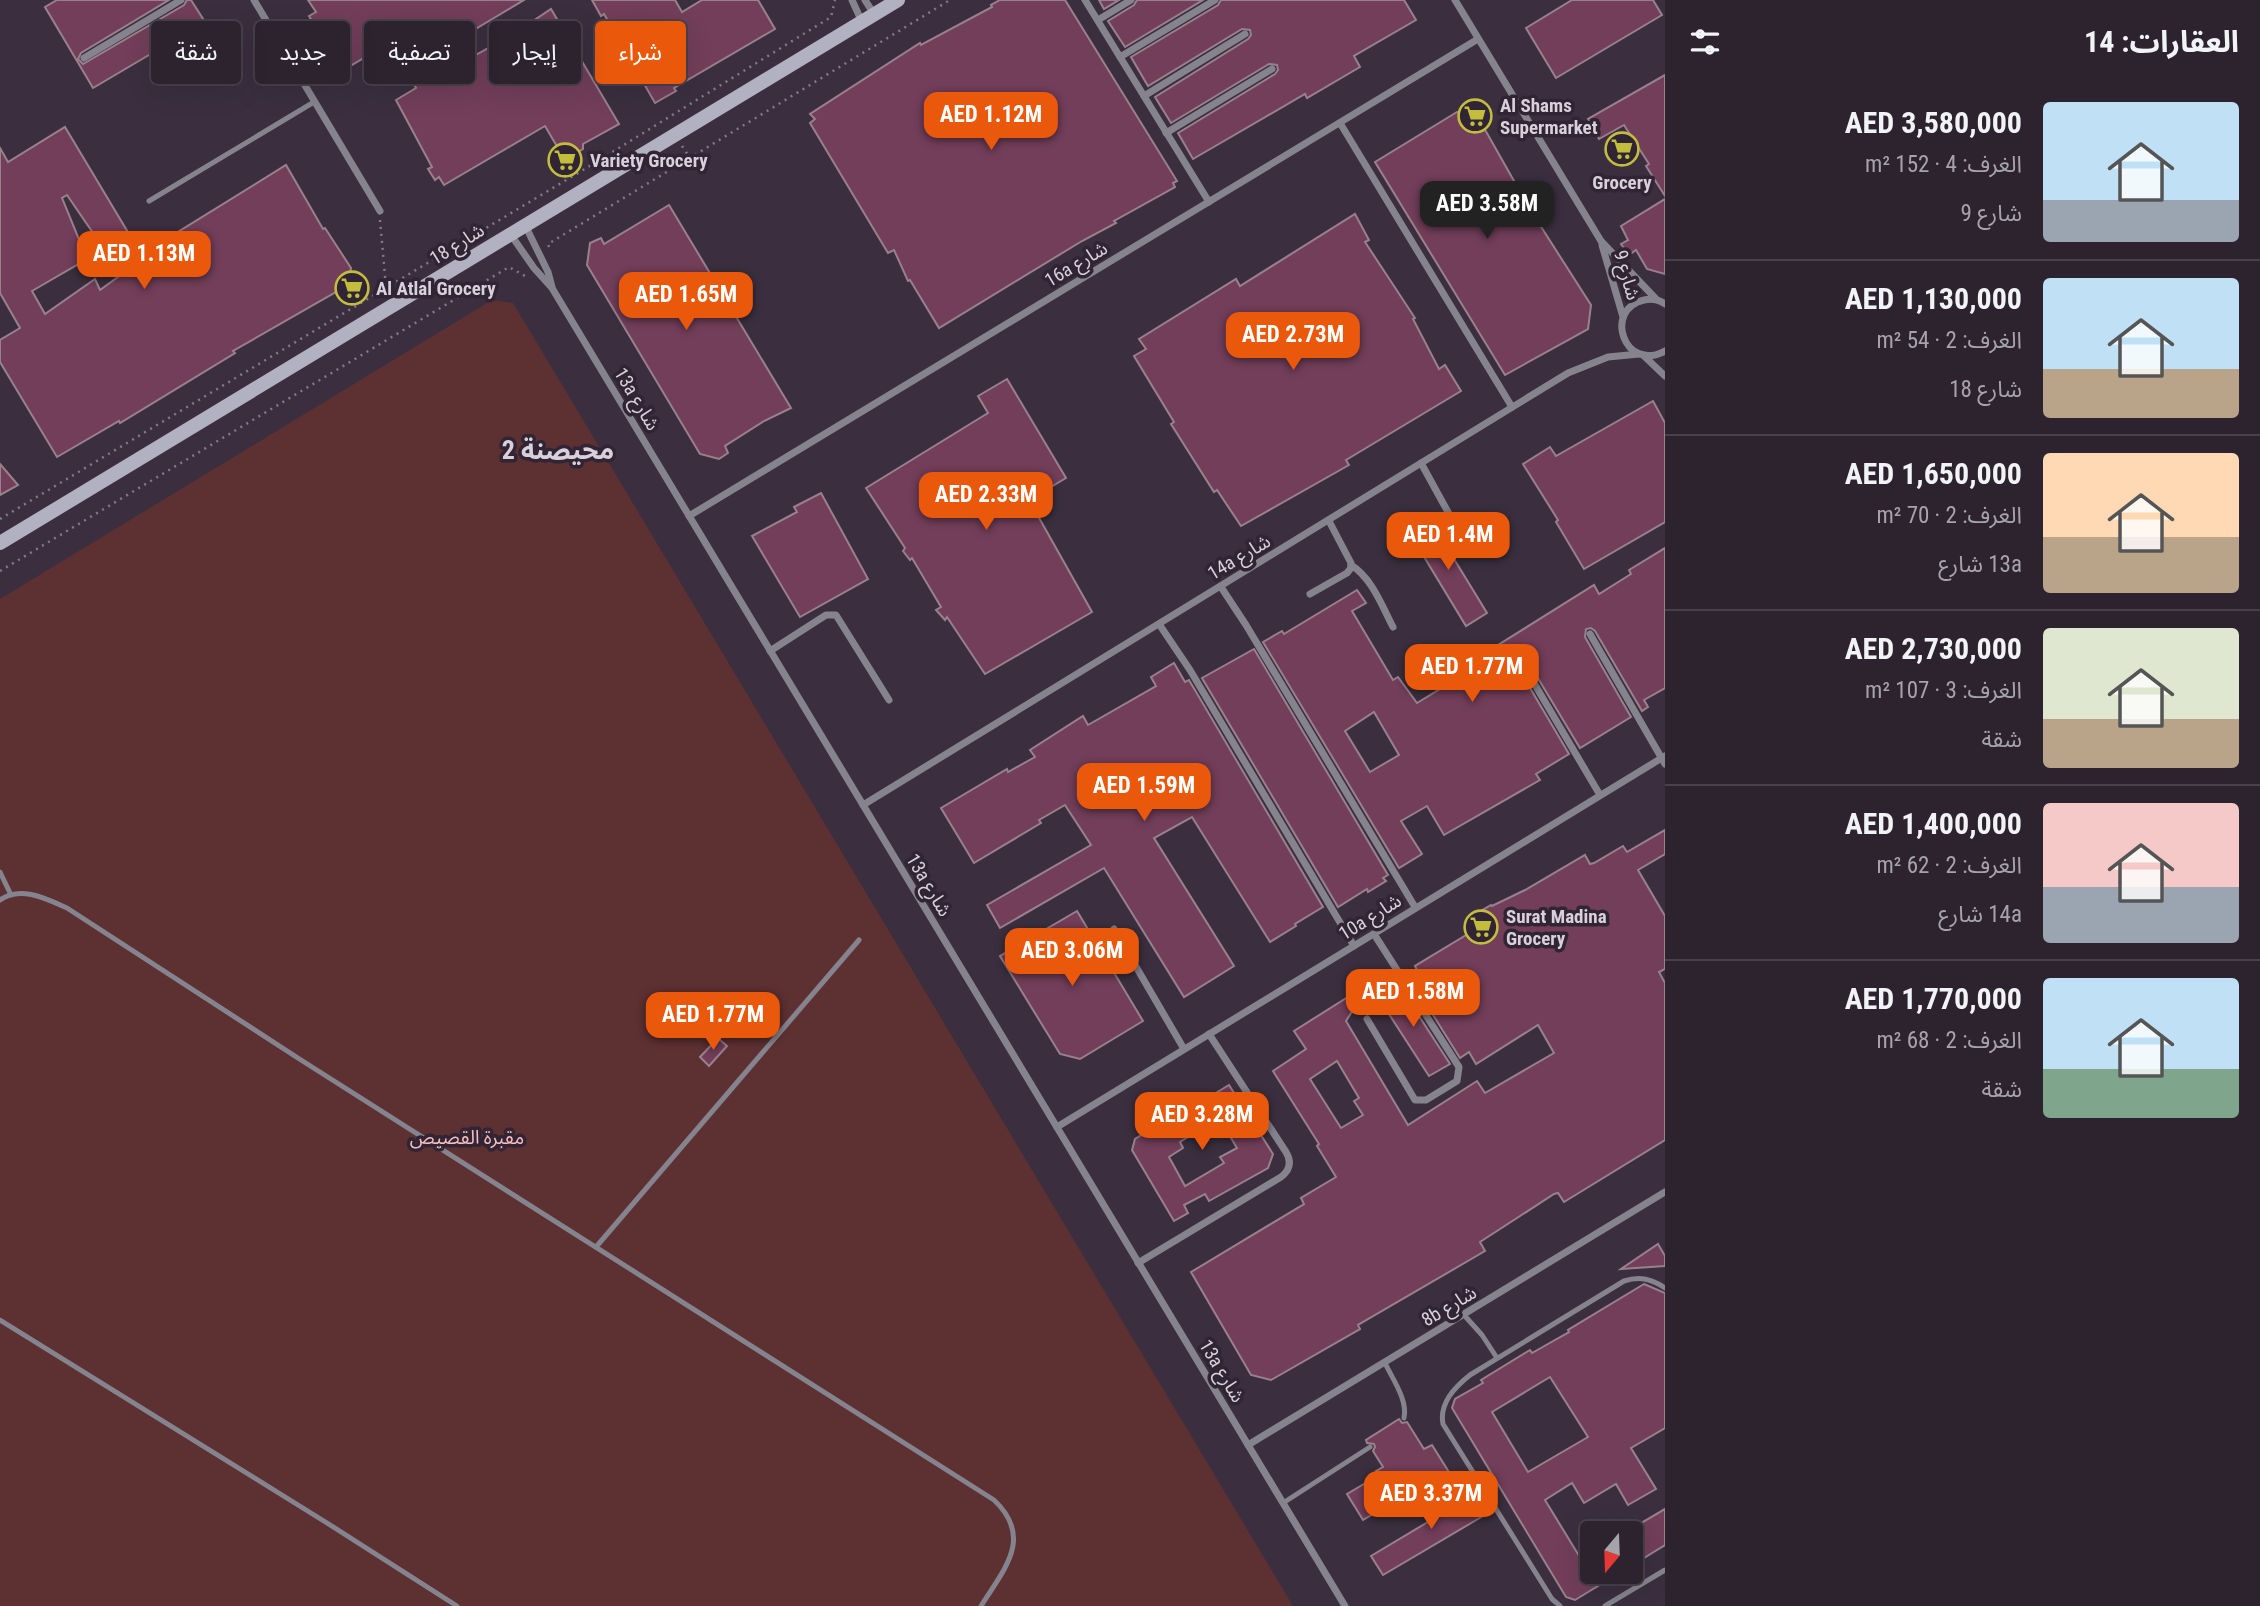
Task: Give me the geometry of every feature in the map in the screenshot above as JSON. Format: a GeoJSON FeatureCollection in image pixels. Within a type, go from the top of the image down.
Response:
{"type":"FeatureCollection","features":[{"type":"Feature","properties":{"kind":"street"},"geometry":{"type":"LineString","coordinates":[[84,58],[181,0]]}},
{"type":"Feature","properties":{"kind":"street"},"geometry":{"type":"LineString","coordinates":[[254,0],[380,211]]}},
{"type":"Feature","properties":{"kind":"street"},"geometry":{"type":"LineString","coordinates":[[852,0],[868,18]]}},
{"type":"Feature","properties":{"kind":"street"},"geometry":{"type":"LineString","coordinates":[[865,0],[868,18]]}},
{"type":"Feature","properties":{"kind":"street","name":"شارع 18"},"geometry":{"type":"LineString","coordinates":[[0,543],[898,0]]}},
{"type":"Feature","properties":{"kind":"street"},"geometry":{"type":"LineString","coordinates":[[1085,0],[1209,202]]}},
{"type":"Feature","properties":{"kind":"street"},"geometry":{"type":"LineString","coordinates":[[1098,20],[1131,0]]}},
{"type":"Feature","properties":{"kind":"street"},"geometry":{"type":"LineString","coordinates":[[1120,57],[1215,0]]}},
{"type":"Feature","properties":{"kind":"street","name":"شارع 9"},"geometry":{"type":"LineString","coordinates":[[1455,0],[1601,241],[1662,301]]}},
{"type":"Feature","properties":{"kind":"street"},"geometry":{"type":"LineString","coordinates":[[1144,96],[1245,34]]}},
{"type":"Feature","properties":{"kind":"street","name":"16a شارع"},"geometry":{"type":"LineString","coordinates":[[689,516],[1478,39]]}},
{"type":"Feature","properties":{"kind":"street"},"geometry":{"type":"LineString","coordinates":[[1166,132],[1272,69]]}},
{"type":"Feature","properties":{"kind":"street"},"geometry":{"type":"LineString","coordinates":[[1340,123],[1512,407]]}},
{"type":"Feature","properties":{"kind":"street","name":"13a شارع"},"geometry":{"type":"LineString","coordinates":[[525,225],[552,288],[1345,1606]]}},
{"type":"Feature","properties":{"kind":"street","name":"13a شارع"},"geometry":{"type":"LineString","coordinates":[[510,234],[544,274]]}},
{"type":"Feature","properties":{"kind":"street","name":"شارع 9"},"geometry":{"type":"LineString","coordinates":[[1601,241],[1623,317],[1621,328],[1624,339],[1630,348],[1641,354]]}},
{"type":"Feature","properties":{"kind":"street"},"geometry":{"type":"LineString","coordinates":[[1623,317],[1629,307],[1639,301],[1662,301]]}},
{"type":"Feature","properties":{"kind":"street","name":"14a شارع"},"geometry":{"type":"LineString","coordinates":[[863,805],[1580,367],[1608,357],[1641,354],[1649,356],[1665,351]]}},
{"type":"Feature","properties":{"kind":"street"},"geometry":{"type":"LineString","coordinates":[[1641,354],[1665,376]]}},
{"type":"Feature","properties":{"kind":"street"},"geometry":{"type":"LineString","coordinates":[[1421,463],[1454,523]]}},
{"type":"Feature","properties":{"kind":"street"},"geometry":{"type":"LineString","coordinates":[[1329,521],[1351,565],[1368,581],[1393,627]]}},
{"type":"Feature","properties":{"kind":"street"},"geometry":{"type":"LineString","coordinates":[[1310,594],[1347,573],[1351,565]]}},
{"type":"Feature","properties":{"kind":"street"},"geometry":{"type":"LineString","coordinates":[[1221,587],[1415,907]]}},
{"type":"Feature","properties":{"kind":"street"},"geometry":{"type":"LineString","coordinates":[[770,651],[826,615],[836,615],[889,700]]}},
{"type":"Feature","properties":{"kind":"street"},"geometry":{"type":"LineString","coordinates":[[1159,624],[1190,670],[1354,946]]}},
{"type":"Feature","properties":{"kind":"street"},"geometry":{"type":"LineString","coordinates":[[1590,634],[1664,759]]}},
{"type":"Feature","properties":{"kind":"street"},"geometry":{"type":"LineString","coordinates":[[1528,673],[1600,795]]}},
{"type":"Feature","properties":{"kind":"street","name":"10a شارع"},"geometry":{"type":"LineString","coordinates":[[1057,1127],[1415,907],[1664,759]]}},
{"type":"Feature","properties":{"kind":"street"},"geometry":{"type":"LineString","coordinates":[[1114,929],[1184,1049]]}},
{"type":"Feature","properties":{"kind":"street"},"geometry":{"type":"LineString","coordinates":[[1367,1019],[1415,1100],[1426,1100],[1457,1081],[1459,1067],[1374,934]]}},
{"type":"Feature","properties":{"kind":"street"},"geometry":{"type":"LineString","coordinates":[[1138,1262],[1281,1177],[1289,1168],[1286,1152],[1209,1034]]}},
{"type":"Feature","properties":{"kind":"street","name":"8b شارع"},"geometry":{"type":"LineString","coordinates":[[1248,1445],[1665,1192]]}},
{"type":"Feature","properties":{"kind":"lane"},"geometry":{"type":"LineString","coordinates":[[149,201],[314,102]]}},
{"type":"Feature","properties":{"kind":"lane"},"geometry":{"type":"LineString","coordinates":[[0,872],[11,895]]}},
{"type":"Feature","properties":{"kind":"lane"},"geometry":{"type":"LineString","coordinates":[[0,900],[11,895],[26,894],[53,901],[67,908],[994,1500],[1010,1521],[1014,1547],[1007,1564],[981,1606]]}},
{"type":"Feature","properties":{"kind":"lane"},"geometry":{"type":"LineString","coordinates":[[596,1247],[859,940]]}},
{"type":"Feature","properties":{"kind":"lane"},"geometry":{"type":"LineString","coordinates":[[1560,1606],[1552,1599],[1443,1424],[1443,1407],[1451,1393],[1470,1375],[1624,1281],[1643,1278],[1657,1282],[1665,1288]]}},
{"type":"Feature","properties":{"kind":"lane"},"geometry":{"type":"LineString","coordinates":[[1464,1315],[1482,1335],[1497,1358]]}},
{"type":"Feature","properties":{"kind":"lane"},"geometry":{"type":"LineString","coordinates":[[0,1320],[457,1606]]}},
{"type":"Feature","properties":{"kind":"lane"},"geometry":{"type":"LineString","coordinates":[[1385,1363],[1403,1402],[1406,1412],[1404,1418]]}},
{"type":"Feature","properties":{"kind":"lane"},"geometry":{"type":"LineString","coordinates":[[1283,1503],[1370,1447]]}},
{"type":"Feature","properties":{"kind":"lane"},"geometry":{"type":"LineString","coordinates":[[1605,1606],[1665,1570]]}},
{"type":"Feature","properties":{"kind":"path"},"geometry":{"type":"LineString","coordinates":[[0,519],[593,164],[831,17],[835,0]]}},
{"type":"Feature","properties":{"kind":"path"},"geometry":{"type":"LineString","coordinates":[[0,571],[509,267],[533,281],[553,269],[548,244],[950,0]]}},
{"type":"Feature","properties":{"kind":"path"},"geometry":{"type":"LineString","coordinates":[[380,211],[386,287]]}},
{"type":"Feature","properties":{"kind":"green space","name":"مقبرة القصيص"},"geometry":{"type":"Polygon","coordinates":[[[492,300],[513,303],[1293,1606],[0,1606],[0,599],[492,300]]]}},
{"type":"Feature","properties":{"kind":"building"},"geometry":{"type":"Polygon","coordinates":[[[57,0],[169,0],[81,53],[78,59],[83,64],[151,24],[151,54],[93,88],[45,7],[57,0]]]}},
{"type":"Feature","properties":{"kind":"building"},"geometry":{"type":"Polygon","coordinates":[[[187,0],[191,0],[204,21],[157,21],[184,5],[187,0]]]}},
{"type":"Feature","properties":{"kind":"building"},"geometry":{"type":"Polygon","coordinates":[[[308,0],[524,0],[475,29],[475,21],[364,21],[364,58],[350,66],[350,21],[312,21],[309,16],[316,12],[308,0]]]}},
{"type":"Feature","properties":{"kind":"building"},"geometry":{"type":"Polygon","coordinates":[[[592,0],[675,0],[682,12],[702,0],[758,0],[775,29],[686,81],[686,21],[608,21],[604,14],[601,16],[592,0]]]}},
{"type":"Feature","properties":{"kind":"building"},"geometry":{"type":"Polygon","coordinates":[[[1000,0],[1065,0],[1177,181],[1173,183],[1175,187],[939,328],[910,280],[908,281],[894,250],[888,253],[810,123],[815,119],[810,114],[920,43],[921,45],[992,7],[991,5],[1000,0]]]}},
{"type":"Feature","properties":{"kind":"building"},"geometry":{"type":"Polygon","coordinates":[[[1099,0],[1119,0],[1104,9],[1099,0]]]}},
{"type":"Feature","properties":{"kind":"building"},"geometry":{"type":"Polygon","coordinates":[[[1137,0],[1203,0],[1125,47],[1108,21],[1134,5],[1137,0]]]}},
{"type":"Feature","properties":{"kind":"building"},"geometry":{"type":"Polygon","coordinates":[[[1221,0],[1404,0],[1416,20],[1354,56],[1360,67],[1307,98],[1305,94],[1193,159],[1178,133],[1275,74],[1277,65],[1269,64],[1171,123],[1155,97],[1248,39],[1250,30],[1242,29],[1148,86],[1131,57],[1218,5],[1221,0]]]}},
{"type":"Feature","properties":{"kind":"building"},"geometry":{"type":"Polygon","coordinates":[[[1572,0],[1653,0],[1662,15],[1556,78],[1526,28],[1572,0]]]}},
{"type":"Feature","properties":{"kind":"building"},"geometry":{"type":"Polygon","coordinates":[[[551,9],[558,21],[533,21],[551,9]]]}},
{"type":"Feature","properties":{"kind":"building"},"geometry":{"type":"Polygon","coordinates":[[[489,48],[489,84],[581,84],[581,60],[619,124],[583,144],[583,149],[565,160],[545,126],[444,185],[439,177],[435,180],[428,169],[432,167],[396,100],[416,88],[414,84],[475,84],[475,55],[489,48]]]}},
{"type":"Feature","properties":{"kind":"building"},"geometry":{"type":"Polygon","coordinates":[[[1665,75],[1665,196],[1646,166],[1649,164],[1624,125],[1599,139],[1588,119],[1665,75]]]}},
{"type":"Feature","properties":{"kind":"building"},"geometry":{"type":"Polygon","coordinates":[[[644,84],[681,84],[674,88],[676,91],[655,103],[644,84]]]}},
{"type":"Feature","properties":{"kind":"building"},"geometry":{"type":"Polygon","coordinates":[[[1457,112],[1479,119],[1531,211],[1591,305],[1588,329],[1505,375],[1375,162],[1457,112]]]}},
{"type":"Feature","properties":{"kind":"building"},"geometry":{"type":"Polygon","coordinates":[[[65,127],[129,234],[104,249],[67,195],[62,198],[87,259],[32,291],[45,314],[95,279],[100,290],[122,274],[118,269],[286,165],[323,229],[325,228],[351,268],[348,285],[233,351],[235,353],[120,423],[119,421],[57,457],[0,362],[0,340],[20,328],[0,293],[0,148],[8,162],[65,127]]]}},
{"type":"Feature","properties":{"kind":"building"},"geometry":{"type":"Polygon","coordinates":[[[1665,199],[1665,274],[1647,269],[1636,250],[1629,255],[1621,244],[1628,240],[1621,226],[1665,199]]]}},
{"type":"Feature","properties":{"kind":"building"},"geometry":{"type":"Polygon","coordinates":[[[669,205],[791,408],[764,421],[725,446],[728,453],[719,459],[700,454],[587,265],[590,243],[601,238],[604,244],[669,205]]]}},
{"type":"Feature","properties":{"kind":"building"},"geometry":{"type":"Polygon","coordinates":[[[1355,214],[1369,240],[1365,242],[1415,318],[1413,319],[1439,369],[1445,365],[1461,391],[1346,460],[1349,465],[1241,526],[1217,490],[1214,492],[1171,424],[1174,422],[1134,356],[1146,349],[1139,339],[1236,279],[1240,286],[1355,214]]]}},
{"type":"Feature","properties":{"kind":"building"},"geometry":{"type":"Polygon","coordinates":[[[1007,379],[1066,478],[1029,500],[1092,612],[985,674],[947,617],[945,620],[936,610],[941,607],[912,558],[910,560],[903,551],[905,548],[866,488],[988,413],[978,396],[1007,379]]]}},
{"type":"Feature","properties":{"kind":"building"},"geometry":{"type":"Polygon","coordinates":[[[1653,401],[1665,423],[1665,522],[1584,569],[1556,522],[1558,520],[1523,464],[1550,447],[1556,456],[1653,401]]]}},
{"type":"Feature","properties":{"kind":"building"},"geometry":{"type":"Polygon","coordinates":[[[0,464],[18,485],[0,495],[0,464]]]}},
{"type":"Feature","properties":{"kind":"building"},"geometry":{"type":"Polygon","coordinates":[[[821,493],[868,579],[800,617],[752,536],[797,512],[794,507],[821,493]]]}},
{"type":"Feature","properties":{"kind":"building"},"geometry":{"type":"Polygon","coordinates":[[[1429,518],[1487,613],[1466,626],[1409,532],[1429,518]]]}},
{"type":"Feature","properties":{"kind":"building"},"geometry":{"type":"Polygon","coordinates":[[[1665,548],[1665,688],[1644,700],[1648,707],[1642,711],[1595,631],[1586,629],[1585,637],[1631,717],[1580,748],[1533,670],[1524,668],[1523,676],[1569,754],[1536,774],[1540,780],[1444,835],[1427,806],[1401,821],[1422,854],[1399,868],[1263,642],[1282,631],[1284,634],[1357,590],[1366,603],[1352,611],[1393,680],[1398,677],[1417,703],[1486,661],[1482,655],[1594,585],[1599,594],[1631,574],[1629,570],[1665,548]],[[1374,712],[1345,731],[1370,772],[1399,755],[1374,712]]]}},
{"type":"Feature","properties":{"kind":"building"},"geometry":{"type":"Polygon","coordinates":[[[1254,649],[1388,875],[1383,878],[1386,881],[1338,907],[1202,678],[1254,649]]]}},
{"type":"Feature","properties":{"kind":"building"},"geometry":{"type":"Polygon","coordinates":[[[1174,663],[1185,682],[1189,680],[1323,907],[1270,942],[1192,817],[1154,838],[1234,966],[1184,997],[1104,868],[1000,928],[987,905],[1091,845],[1065,805],[1039,820],[1041,823],[974,863],[941,808],[1007,769],[1008,772],[1035,757],[1030,750],[1083,716],[1088,725],[1156,686],[1151,677],[1174,663]]]}},
{"type":"Feature","properties":{"kind":"building"},"geometry":{"type":"Polygon","coordinates":[[[1665,830],[1665,854],[1638,870],[1665,916],[1665,969],[1659,972],[1665,983],[1665,1140],[1564,1202],[1558,1193],[1554,1194],[1480,1242],[1485,1251],[1358,1325],[1360,1329],[1271,1380],[1251,1375],[1191,1272],[1304,1204],[1301,1198],[1336,1177],[1317,1146],[1319,1144],[1273,1071],[1306,1049],[1294,1031],[1370,983],[1346,1021],[1408,1125],[1477,1081],[1485,1093],[1554,1053],[1538,1025],[1476,1064],[1469,1052],[1460,1058],[1408,975],[1417,970],[1415,966],[1481,926],[1474,915],[1491,905],[1525,890],[1585,855],[1590,864],[1623,846],[1627,852],[1665,830]],[[1337,1061],[1310,1079],[1341,1128],[1363,1115],[1354,1101],[1359,1098],[1337,1061]]]}},
{"type":"Feature","properties":{"kind":"building"},"geometry":{"type":"Polygon","coordinates":[[[1077,911],[1143,1021],[1080,1059],[1060,1054],[1000,956],[1077,911]]]}},
{"type":"Feature","properties":{"kind":"building"},"geometry":{"type":"Polygon","coordinates":[[[1397,982],[1450,1064],[1429,1076],[1376,994],[1397,982]]]}},
{"type":"Feature","properties":{"kind":"building"},"geometry":{"type":"Polygon","coordinates":[[[718,1038],[727,1046],[709,1066],[700,1057],[718,1038]]]}},
{"type":"Feature","properties":{"kind":"building"},"geometry":{"type":"Polygon","coordinates":[[[1229,1085],[1273,1154],[1268,1168],[1209,1201],[1205,1194],[1184,1205],[1188,1213],[1174,1221],[1132,1150],[1135,1139],[1193,1104],[1194,1106],[1229,1085]],[[1219,1118],[1180,1142],[1183,1148],[1169,1157],[1185,1186],[1224,1163],[1220,1157],[1237,1148],[1219,1118]]]}},
{"type":"Feature","properties":{"kind":"building"},"geometry":{"type":"Polygon","coordinates":[[[1658,1244],[1665,1256],[1665,1266],[1621,1269],[1658,1244]]]}},
{"type":"Feature","properties":{"kind":"building"},"geometry":{"type":"Polygon","coordinates":[[[1644,1284],[1665,1293],[1665,1428],[1631,1448],[1656,1489],[1628,1505],[1616,1484],[1584,1503],[1572,1483],[1545,1500],[1580,1557],[1580,1584],[1601,1584],[1575,1600],[1566,1597],[1452,1408],[1455,1399],[1483,1383],[1481,1380],[1530,1350],[1532,1353],[1569,1332],[1568,1330],[1644,1284]],[[1550,1377],[1492,1412],[1528,1472],[1588,1437],[1550,1377]]]}},
{"type":"Feature","properties":{"kind":"building"},"geometry":{"type":"Polygon","coordinates":[[[1399,1419],[1402,1423],[1407,1422],[1424,1449],[1432,1445],[1452,1477],[1400,1508],[1395,1501],[1363,1520],[1347,1494],[1379,1475],[1376,1471],[1383,1467],[1373,1451],[1374,1444],[1367,1443],[1366,1440],[1399,1419]]]}},
{"type":"Feature","properties":{"kind":"building"},"geometry":{"type":"Polygon","coordinates":[[[1458,1476],[1468,1498],[1472,1496],[1483,1516],[1383,1575],[1371,1556],[1458,1504],[1446,1481],[1458,1476]]]}},
{"type":"Feature","properties":{"kind":"building"},"geometry":{"type":"Polygon","coordinates":[[[1665,1509],[1665,1545],[1643,1559],[1643,1522],[1665,1509]]]}},
{"type":"Feature","properties":{"kind":"place","name":"Al Shams Supermarket"},"geometry":{"type":"Point","coordinates":[1475,116]}},
{"type":"Feature","properties":{"kind":"place","name":"Grocery"},"geometry":{"type":"Point","coordinates":[1622,149]}},
{"type":"Feature","properties":{"kind":"place","name":"Variety Grocery"},"geometry":{"type":"Point","coordinates":[565,160]}},
{"type":"Feature","properties":{"kind":"place","name":"Al Atlal Grocery"},"geometry":{"type":"Point","coordinates":[352,288]}},
{"type":"Feature","properties":{"kind":"place","name":"Surat Madina Grocery"},"geometry":{"type":"Point","coordinates":[1481,927]}},
{"type":"Feature","properties":{"kind":"district","name":"محيصنة 2"},"geometry":{"type":"Point","coordinates":[558,450]}}]}
